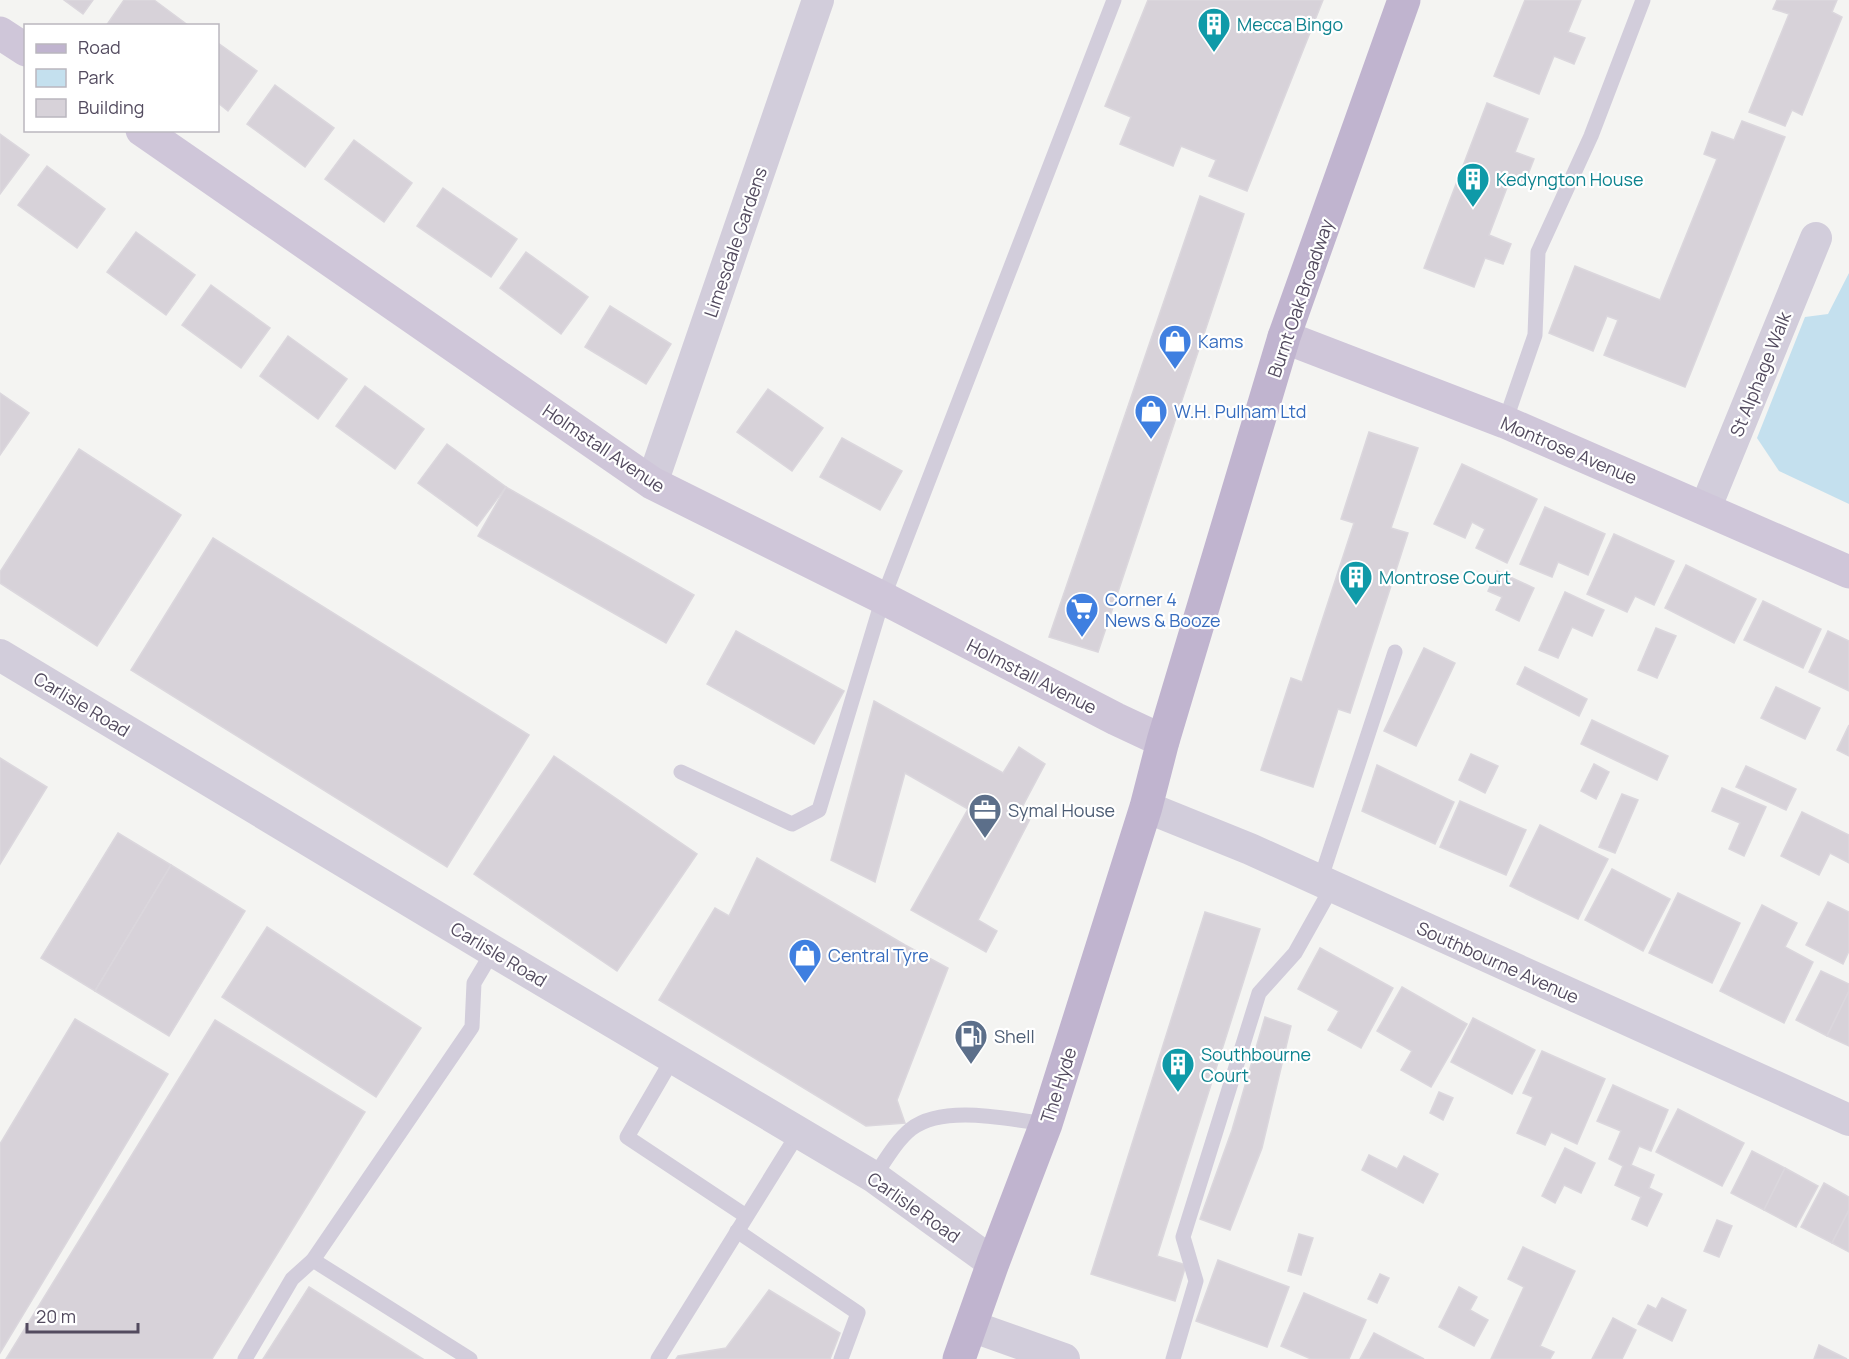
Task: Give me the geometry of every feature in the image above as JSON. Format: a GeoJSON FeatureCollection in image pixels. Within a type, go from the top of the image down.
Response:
{"type":"FeatureCollection","features":[{"type":"Feature","properties":{"kind":"main road","name":"Burnt Oak Broadway"},"geometry":{"type":"LineString","coordinates":[[1146,807],[1163,741],[1284,337],[1404,0]]}},
{"type":"Feature","properties":{"kind":"main road","name":"The Hyde"},"geometry":{"type":"LineString","coordinates":[[958,1359],[1046,1124],[1146,807]]}},
{"type":"Feature","properties":{"kind":"street","name":"Limesdale Gardens"},"geometry":{"type":"LineString","coordinates":[[652,483],[818,0]]}},
{"type":"Feature","properties":{"kind":"street"},"geometry":{"type":"LineString","coordinates":[[0,33],[24,49]]}},
{"type":"Feature","properties":{"kind":"street","name":"Holmstall Avenue"},"geometry":{"type":"LineString","coordinates":[[145,132],[652,483],[1163,741]]}},
{"type":"Feature","properties":{"kind":"street","name":"St Alphage Walk"},"geometry":{"type":"LineString","coordinates":[[1705,509],[1816,238]]}},
{"type":"Feature","properties":{"kind":"street","name":"Montrose Avenue"},"geometry":{"type":"LineString","coordinates":[[1284,337],[1505,422],[1849,572]]}},
{"type":"Feature","properties":{"kind":"street","name":"Carlisle Road"},"geometry":{"type":"LineString","coordinates":[[0,655],[874,1177],[993,1263]]}},
{"type":"Feature","properties":{"kind":"street","name":"Southbourne Avenue"},"geometry":{"type":"LineString","coordinates":[[1146,807],[1250,849],[1849,1120]]}},
{"type":"Feature","properties":{"kind":"street"},"geometry":{"type":"LineString","coordinates":[[971,1326],[1064,1359]]}},
{"type":"Feature","properties":{"kind":"lane"},"geometry":{"type":"LineString","coordinates":[[681,772],[792,824],[819,810],[883,598],[1114,0]]}},
{"type":"Feature","properties":{"kind":"lane"},"geometry":{"type":"LineString","coordinates":[[1505,422],[1535,335],[1538,252],[1591,136],[1644,0]]}},
{"type":"Feature","properties":{"kind":"lane"},"geometry":{"type":"LineString","coordinates":[[1173,1359],[1197,1281],[1184,1237],[1258,993],[1295,953],[1326,884],[1395,652]]}},
{"type":"Feature","properties":{"kind":"lane"},"geometry":{"type":"LineString","coordinates":[[245,1359],[292,1279],[313,1260],[472,1027],[474,983],[493,951]]}},
{"type":"Feature","properties":{"kind":"lane"},"geometry":{"type":"LineString","coordinates":[[673,1058],[627,1137],[746,1216]]}},
{"type":"Feature","properties":{"kind":"lane"},"geometry":{"type":"LineString","coordinates":[[874,1177],[910,1130],[927,1119],[965,1116],[1046,1124]]}},
{"type":"Feature","properties":{"kind":"lane"},"geometry":{"type":"LineString","coordinates":[[658,1359],[799,1132]]}},
{"type":"Feature","properties":{"kind":"lane"},"geometry":{"type":"LineString","coordinates":[[737,1232],[858,1312],[841,1359]]}},
{"type":"Feature","properties":{"kind":"lane"},"geometry":{"type":"LineString","coordinates":[[313,1260],[470,1359]]}},
{"type":"Feature","properties":{"kind":"green space"},"geometry":{"type":"Polygon","coordinates":[[[1849,273],[1849,504],[1779,471],[1757,438],[1805,317],[1828,314],[1849,273]]]}},
{"type":"Feature","properties":{"kind":"building"},"geometry":{"type":"Polygon","coordinates":[[[64,0],[93,0],[83,14],[64,0]]]}},
{"type":"Feature","properties":{"kind":"building"},"geometry":{"type":"Polygon","coordinates":[[[124,0],[154,0],[186,24],[107,24],[124,0]]]}},
{"type":"Feature","properties":{"kind":"building","name":"Mecca Bingo"},"geometry":{"type":"Polygon","coordinates":[[[1148,0],[1323,0],[1247,191],[1209,176],[1216,160],[1181,146],[1173,166],[1120,144],[1131,117],[1105,106],[1148,0]]]}},
{"type":"Feature","properties":{"kind":"building"},"geometry":{"type":"Polygon","coordinates":[[[1525,0],[1581,0],[1568,32],[1585,38],[1574,64],[1554,56],[1539,94],[1494,76],[1525,0]]]}},
{"type":"Feature","properties":{"kind":"building"},"geometry":{"type":"Polygon","coordinates":[[[1777,0],[1837,0],[1832,12],[1842,17],[1802,115],[1792,110],[1785,126],[1749,112],[1789,14],[1773,9],[1777,0]]]}},
{"type":"Feature","properties":{"kind":"building"},"geometry":{"type":"Polygon","coordinates":[[[219,44],[257,71],[228,111],[219,104],[219,44]]]}},
{"type":"Feature","properties":{"kind":"building"},"geometry":{"type":"Polygon","coordinates":[[[275,85],[334,128],[305,167],[247,124],[275,85]]]}},
{"type":"Feature","properties":{"kind":"building","name":"Kedyngton House"},"geometry":{"type":"Polygon","coordinates":[[[1487,103],[1528,119],[1515,152],[1534,159],[1525,182],[1511,177],[1489,235],[1511,244],[1503,264],[1485,258],[1474,287],[1424,268],[1487,103]]]}},
{"type":"Feature","properties":{"kind":"building"},"geometry":{"type":"Polygon","coordinates":[[[1742,121],[1785,137],[1685,387],[1604,355],[1618,320],[1607,316],[1593,351],[1549,333],[1575,266],[1660,300],[1717,159],[1704,154],[1712,132],[1734,140],[1742,121]]]}},
{"type":"Feature","properties":{"kind":"building"},"geometry":{"type":"Polygon","coordinates":[[[0,134],[29,155],[0,194],[0,134]]]}},
{"type":"Feature","properties":{"kind":"building"},"geometry":{"type":"Polygon","coordinates":[[[354,140],[412,183],[384,222],[325,179],[354,140]]]}},
{"type":"Feature","properties":{"kind":"building"},"geometry":{"type":"Polygon","coordinates":[[[47,166],[105,209],[77,248],[18,205],[47,166]]]}},
{"type":"Feature","properties":{"kind":"building"},"geometry":{"type":"Polygon","coordinates":[[[443,188],[517,239],[491,277],[417,226],[443,188]]]}},
{"type":"Feature","properties":{"kind":"building"},"geometry":{"type":"Polygon","coordinates":[[[1200,196],[1244,214],[1098,652],[1049,637],[1200,196]]]}},
{"type":"Feature","properties":{"kind":"building"},"geometry":{"type":"Polygon","coordinates":[[[136,232],[195,275],[166,315],[107,272],[136,232]]]}},
{"type":"Feature","properties":{"kind":"building"},"geometry":{"type":"Polygon","coordinates":[[[526,252],[588,297],[561,334],[500,288],[526,252]]]}},
{"type":"Feature","properties":{"kind":"building"},"geometry":{"type":"Polygon","coordinates":[[[211,285],[270,328],[241,368],[182,325],[211,285]]]}},
{"type":"Feature","properties":{"kind":"building"},"geometry":{"type":"Polygon","coordinates":[[[610,306],[671,344],[646,384],[585,347],[610,306]]]}},
{"type":"Feature","properties":{"kind":"building"},"geometry":{"type":"Polygon","coordinates":[[[288,336],[347,379],[318,419],[260,376],[288,336]]]}},
{"type":"Feature","properties":{"kind":"building"},"geometry":{"type":"Polygon","coordinates":[[[365,386],[424,429],[395,469],[336,426],[365,386]]]}},
{"type":"Feature","properties":{"kind":"building"},"geometry":{"type":"Polygon","coordinates":[[[768,389],[823,428],[792,471],[737,432],[768,389]]]}},
{"type":"Feature","properties":{"kind":"building"},"geometry":{"type":"Polygon","coordinates":[[[0,393],[29,413],[0,455],[0,393]]]}},
{"type":"Feature","properties":{"kind":"building","name":"Montrose Court"},"geometry":{"type":"Polygon","coordinates":[[[1369,432],[1418,448],[1391,528],[1408,533],[1350,713],[1338,709],[1313,787],[1261,770],[1291,678],[1302,682],[1354,523],[1341,519],[1369,432]]]}},
{"type":"Feature","properties":{"kind":"building"},"geometry":{"type":"Polygon","coordinates":[[[842,438],[902,471],[880,510],[820,477],[842,438]]]}},
{"type":"Feature","properties":{"kind":"building"},"geometry":{"type":"Polygon","coordinates":[[[447,444],[506,487],[477,526],[418,483],[447,444]]]}},
{"type":"Feature","properties":{"kind":"building"},"geometry":{"type":"Polygon","coordinates":[[[79,449],[181,515],[97,646],[0,583],[0,572],[79,449]]]}},
{"type":"Feature","properties":{"kind":"building"},"geometry":{"type":"Polygon","coordinates":[[[1462,464],[1537,499],[1507,563],[1476,548],[1485,529],[1472,522],[1465,538],[1434,524],[1462,464]]]}},
{"type":"Feature","properties":{"kind":"building"},"geometry":{"type":"Polygon","coordinates":[[[506,487],[694,595],[666,643],[478,536],[506,487]]]}},
{"type":"Feature","properties":{"kind":"building"},"geometry":{"type":"Polygon","coordinates":[[[1545,507],[1605,534],[1588,575],[1558,562],[1552,577],[1520,564],[1545,507]]]}},
{"type":"Feature","properties":{"kind":"building"},"geometry":{"type":"Polygon","coordinates":[[[1614,534],[1674,561],[1654,605],[1635,596],[1627,612],[1587,594],[1614,534]]]}},
{"type":"Feature","properties":{"kind":"building"},"geometry":{"type":"Polygon","coordinates":[[[213,538],[529,735],[447,867],[131,670],[213,538]]]}},
{"type":"Feature","properties":{"kind":"building"},"geometry":{"type":"Polygon","coordinates":[[[1686,565],[1756,599],[1734,643],[1665,608],[1686,565]]]}},
{"type":"Feature","properties":{"kind":"building"},"geometry":{"type":"Polygon","coordinates":[[[1497,571],[1534,588],[1519,621],[1496,610],[1502,597],[1488,591],[1497,571]]]}},
{"type":"Feature","properties":{"kind":"building"},"geometry":{"type":"Polygon","coordinates":[[[1565,592],[1604,610],[1592,636],[1572,627],[1558,658],[1539,650],[1565,592]]]}},
{"type":"Feature","properties":{"kind":"building"},"geometry":{"type":"Polygon","coordinates":[[[1763,601],[1821,629],[1803,668],[1744,640],[1763,601]]]}},
{"type":"Feature","properties":{"kind":"building"},"geometry":{"type":"Polygon","coordinates":[[[1656,628],[1676,636],[1657,678],[1638,670],[1656,628]]]}},
{"type":"Feature","properties":{"kind":"building"},"geometry":{"type":"Polygon","coordinates":[[[736,631],[844,691],[814,744],[707,684],[736,631]]]}},
{"type":"Feature","properties":{"kind":"building"},"geometry":{"type":"Polygon","coordinates":[[[1828,631],[1849,641],[1849,691],[1809,672],[1828,631]]]}},
{"type":"Feature","properties":{"kind":"building"},"geometry":{"type":"Polygon","coordinates":[[[1424,648],[1455,663],[1416,746],[1384,731],[1424,648]]]}},
{"type":"Feature","properties":{"kind":"building"},"geometry":{"type":"Polygon","coordinates":[[[1525,667],[1587,699],[1579,716],[1517,684],[1525,667]]]}},
{"type":"Feature","properties":{"kind":"building"},"geometry":{"type":"Polygon","coordinates":[[[1776,687],[1820,708],[1805,739],[1761,718],[1776,687]]]}},
{"type":"Feature","properties":{"kind":"building","name":"Symal House"},"geometry":{"type":"Polygon","coordinates":[[[874,701],[1003,773],[1019,747],[1045,764],[1019,813],[1030,819],[978,920],[997,931],[986,952],[911,910],[968,809],[905,773],[875,882],[831,860],[874,701]]]}},
{"type":"Feature","properties":{"kind":"building"},"geometry":{"type":"Polygon","coordinates":[[[1592,720],[1668,756],[1657,780],[1581,744],[1592,720]]]}},
{"type":"Feature","properties":{"kind":"building"},"geometry":{"type":"Polygon","coordinates":[[[1849,725],[1849,756],[1837,750],[1849,725]]]}},
{"type":"Feature","properties":{"kind":"building"},"geometry":{"type":"Polygon","coordinates":[[[1471,754],[1498,766],[1485,793],[1459,780],[1471,754]]]}},
{"type":"Feature","properties":{"kind":"building"},"geometry":{"type":"Polygon","coordinates":[[[554,756],[697,854],[617,971],[474,874],[554,756]]]}},
{"type":"Feature","properties":{"kind":"building"},"geometry":{"type":"Polygon","coordinates":[[[0,758],[47,787],[0,864],[0,758]]]}},
{"type":"Feature","properties":{"kind":"building"},"geometry":{"type":"Polygon","coordinates":[[[1594,764],[1609,772],[1596,799],[1581,791],[1594,764]]]}},
{"type":"Feature","properties":{"kind":"building"},"geometry":{"type":"Polygon","coordinates":[[[1377,765],[1454,802],[1435,844],[1362,811],[1377,765]]]}},
{"type":"Feature","properties":{"kind":"building"},"geometry":{"type":"Polygon","coordinates":[[[1746,766],[1796,789],[1786,810],[1736,787],[1746,766]]]}},
{"type":"Feature","properties":{"kind":"building"},"geometry":{"type":"Polygon","coordinates":[[[1722,788],[1766,807],[1744,856],[1729,849],[1740,823],[1712,811],[1722,788]]]}},
{"type":"Feature","properties":{"kind":"building"},"geometry":{"type":"Polygon","coordinates":[[[1622,794],[1638,800],[1615,853],[1599,847],[1622,794]]]}},
{"type":"Feature","properties":{"kind":"building"},"geometry":{"type":"Polygon","coordinates":[[[1460,801],[1526,830],[1506,875],[1440,847],[1460,801]]]}},
{"type":"Feature","properties":{"kind":"building"},"geometry":{"type":"Polygon","coordinates":[[[1802,812],[1849,835],[1849,863],[1830,853],[1819,875],[1781,856],[1802,812]]]}},
{"type":"Feature","properties":{"kind":"building"},"geometry":{"type":"Polygon","coordinates":[[[1540,825],[1608,859],[1578,919],[1510,886],[1540,825]]]}},
{"type":"Feature","properties":{"kind":"building"},"geometry":{"type":"Polygon","coordinates":[[[118,833],[171,865],[95,991],[41,958],[118,833]]]}},
{"type":"Feature","properties":{"kind":"building","name":"Central Tyre"},"geometry":{"type":"Polygon","coordinates":[[[757,858],[948,968],[897,1100],[905,1123],[866,1126],[659,1000],[715,908],[729,916],[757,858]]]}},
{"type":"Feature","properties":{"kind":"building"},"geometry":{"type":"Polygon","coordinates":[[[171,865],[245,911],[169,1036],[95,991],[171,865]]]}},
{"type":"Feature","properties":{"kind":"building"},"geometry":{"type":"Polygon","coordinates":[[[1612,869],[1670,899],[1643,951],[1585,920],[1612,869]]]}},
{"type":"Feature","properties":{"kind":"building"},"geometry":{"type":"Polygon","coordinates":[[[1678,893],[1740,923],[1712,983],[1649,953],[1678,893]]]}},
{"type":"Feature","properties":{"kind":"building"},"geometry":{"type":"Polygon","coordinates":[[[1828,902],[1849,912],[1849,951],[1843,964],[1806,945],[1828,902]]]}},
{"type":"Feature","properties":{"kind":"building"},"geometry":{"type":"Polygon","coordinates":[[[1762,905],[1797,923],[1785,947],[1813,962],[1784,1023],[1720,991],[1762,905]]]}},
{"type":"Feature","properties":{"kind":"building","name":"Southbourne Court"},"geometry":{"type":"Polygon","coordinates":[[[1205,912],[1260,929],[1157,1256],[1186,1265],[1175,1301],[1091,1274],[1205,912]]]}},
{"type":"Feature","properties":{"kind":"building"},"geometry":{"type":"Polygon","coordinates":[[[267,927],[421,1028],[376,1097],[222,997],[267,927]]]}},
{"type":"Feature","properties":{"kind":"building"},"geometry":{"type":"Polygon","coordinates":[[[1320,948],[1393,988],[1361,1048],[1328,1030],[1339,1011],[1298,989],[1320,948]]]}},
{"type":"Feature","properties":{"kind":"building"},"geometry":{"type":"Polygon","coordinates":[[[1821,971],[1849,984],[1849,991],[1827,1036],[1796,1020],[1821,971]]]}},
{"type":"Feature","properties":{"kind":"building"},"geometry":{"type":"Polygon","coordinates":[[[1402,987],[1467,1024],[1431,1087],[1401,1070],[1412,1051],[1377,1031],[1402,987]]]}},
{"type":"Feature","properties":{"kind":"building"},"geometry":{"type":"Polygon","coordinates":[[[1849,991],[1849,1046],[1827,1036],[1849,991]]]}},
{"type":"Feature","properties":{"kind":"building"},"geometry":{"type":"Polygon","coordinates":[[[1265,1017],[1291,1026],[1262,1148],[1230,1230],[1200,1219],[1232,1130],[1265,1017]]]}},
{"type":"Feature","properties":{"kind":"building"},"geometry":{"type":"Polygon","coordinates":[[[1473,1018],[1535,1050],[1512,1094],[1451,1062],[1473,1018]]]}},
{"type":"Feature","properties":{"kind":"building"},"geometry":{"type":"Polygon","coordinates":[[[75,1019],[168,1074],[0,1353],[0,1144],[75,1019]]]}},
{"type":"Feature","properties":{"kind":"building"},"geometry":{"type":"Polygon","coordinates":[[[215,1020],[365,1112],[212,1359],[6,1359],[215,1020]]]}},
{"type":"Feature","properties":{"kind":"building"},"geometry":{"type":"Polygon","coordinates":[[[1542,1051],[1605,1079],[1577,1144],[1551,1132],[1545,1145],[1517,1133],[1533,1097],[1523,1093],[1542,1051]]]}},
{"type":"Feature","properties":{"kind":"building"},"geometry":{"type":"Polygon","coordinates":[[[1613,1085],[1668,1110],[1651,1151],[1639,1146],[1631,1165],[1654,1175],[1649,1188],[1662,1194],[1647,1226],[1632,1219],[1641,1197],[1615,1185],[1623,1166],[1609,1159],[1621,1131],[1597,1121],[1613,1085]]]}},
{"type":"Feature","properties":{"kind":"building"},"geometry":{"type":"Polygon","coordinates":[[[1439,1092],[1453,1098],[1443,1120],[1430,1113],[1439,1092]]]}},
{"type":"Feature","properties":{"kind":"building"},"geometry":{"type":"Polygon","coordinates":[[[1678,1109],[1744,1143],[1722,1186],[1656,1152],[1678,1109]]]}},
{"type":"Feature","properties":{"kind":"building"},"geometry":{"type":"Polygon","coordinates":[[[1565,1148],[1595,1163],[1581,1193],[1564,1185],[1555,1203],[1542,1196],[1565,1148]]]}},
{"type":"Feature","properties":{"kind":"building"},"geometry":{"type":"Polygon","coordinates":[[[1752,1151],[1785,1168],[1764,1210],[1731,1193],[1752,1151]]]}},
{"type":"Feature","properties":{"kind":"building"},"geometry":{"type":"Polygon","coordinates":[[[1369,1155],[1397,1169],[1404,1156],[1438,1174],[1423,1203],[1362,1170],[1369,1155]]]}},
{"type":"Feature","properties":{"kind":"building"},"geometry":{"type":"Polygon","coordinates":[[[1785,1168],[1818,1186],[1796,1227],[1764,1210],[1785,1168]]]}},
{"type":"Feature","properties":{"kind":"building"},"geometry":{"type":"Polygon","coordinates":[[[1824,1183],[1849,1197],[1849,1210],[1832,1243],[1801,1227],[1824,1183]]]}},
{"type":"Feature","properties":{"kind":"building"},"geometry":{"type":"Polygon","coordinates":[[[1849,1210],[1849,1252],[1832,1243],[1849,1210]]]}},
{"type":"Feature","properties":{"kind":"building"},"geometry":{"type":"Polygon","coordinates":[[[1717,1220],[1732,1226],[1719,1257],[1704,1251],[1717,1220]]]}},
{"type":"Feature","properties":{"kind":"building"},"geometry":{"type":"Polygon","coordinates":[[[1299,1234],[1313,1238],[1301,1275],[1288,1271],[1299,1234]]]}},
{"type":"Feature","properties":{"kind":"building"},"geometry":{"type":"Polygon","coordinates":[[[1523,1247],[1575,1271],[1540,1346],[1554,1352],[1550,1359],[1491,1359],[1524,1287],[1508,1279],[1523,1247]]]}},
{"type":"Feature","properties":{"kind":"building"},"geometry":{"type":"Polygon","coordinates":[[[1218,1260],[1289,1287],[1267,1347],[1196,1321],[1218,1260]]]}},
{"type":"Feature","properties":{"kind":"building"},"geometry":{"type":"Polygon","coordinates":[[[1380,1274],[1389,1278],[1377,1303],[1368,1299],[1380,1274]]]}},
{"type":"Feature","properties":{"kind":"building"},"geometry":{"type":"Polygon","coordinates":[[[309,1287],[423,1359],[263,1359],[309,1287]]]}},
{"type":"Feature","properties":{"kind":"building"},"geometry":{"type":"Polygon","coordinates":[[[1459,1287],[1477,1297],[1470,1310],[1488,1320],[1474,1346],[1439,1327],[1459,1287]]]}},
{"type":"Feature","properties":{"kind":"building"},"geometry":{"type":"Polygon","coordinates":[[[769,1290],[840,1333],[830,1359],[676,1359],[678,1356],[726,1348],[769,1290]]]}},
{"type":"Feature","properties":{"kind":"building"},"geometry":{"type":"Polygon","coordinates":[[[1304,1293],[1366,1320],[1349,1359],[1311,1359],[1281,1346],[1304,1293]]]}},
{"type":"Feature","properties":{"kind":"building"},"geometry":{"type":"Polygon","coordinates":[[[1662,1298],[1686,1310],[1672,1341],[1638,1324],[1648,1305],[1656,1309],[1662,1298]]]}},
{"type":"Feature","properties":{"kind":"building"},"geometry":{"type":"Polygon","coordinates":[[[1613,1318],[1636,1330],[1622,1359],[1592,1359],[1613,1318]]]}},
{"type":"Feature","properties":{"kind":"building"},"geometry":{"type":"Polygon","coordinates":[[[1374,1333],[1424,1359],[1360,1359],[1374,1333]]]}},
{"type":"Feature","properties":{"kind":"building"},"geometry":{"type":"Polygon","coordinates":[[[1819,1345],[1847,1359],[1814,1359],[1819,1345]]]}},
{"type":"Feature","properties":{"kind":"place","name":"Mecca Bingo"},"geometry":{"type":"Point","coordinates":[1214,53]}},
{"type":"Feature","properties":{"kind":"place","name":"Kedyngton House"},"geometry":{"type":"Point","coordinates":[1473,208]}},
{"type":"Feature","properties":{"kind":"place","name":"Kams"},"geometry":{"type":"Point","coordinates":[1175,370]}},
{"type":"Feature","properties":{"kind":"place","name":"W.H. Pulham Ltd"},"geometry":{"type":"Point","coordinates":[1151,440]}},
{"type":"Feature","properties":{"kind":"place","name":"Montrose Court"},"geometry":{"type":"Point","coordinates":[1356,606]}},
{"type":"Feature","properties":{"kind":"place","name":"Corner 4 News & Booze"},"geometry":{"type":"Point","coordinates":[1082,638]}},
{"type":"Feature","properties":{"kind":"place","name":"Symal House"},"geometry":{"type":"Point","coordinates":[985,839]}},
{"type":"Feature","properties":{"kind":"place","name":"Central Tyre"},"geometry":{"type":"Point","coordinates":[805,984]}},
{"type":"Feature","properties":{"kind":"place","name":"Shell"},"geometry":{"type":"Point","coordinates":[971,1065]}},
{"type":"Feature","properties":{"kind":"place","name":"Southbourne Court"},"geometry":{"type":"Point","coordinates":[1178,1093]}}]}
